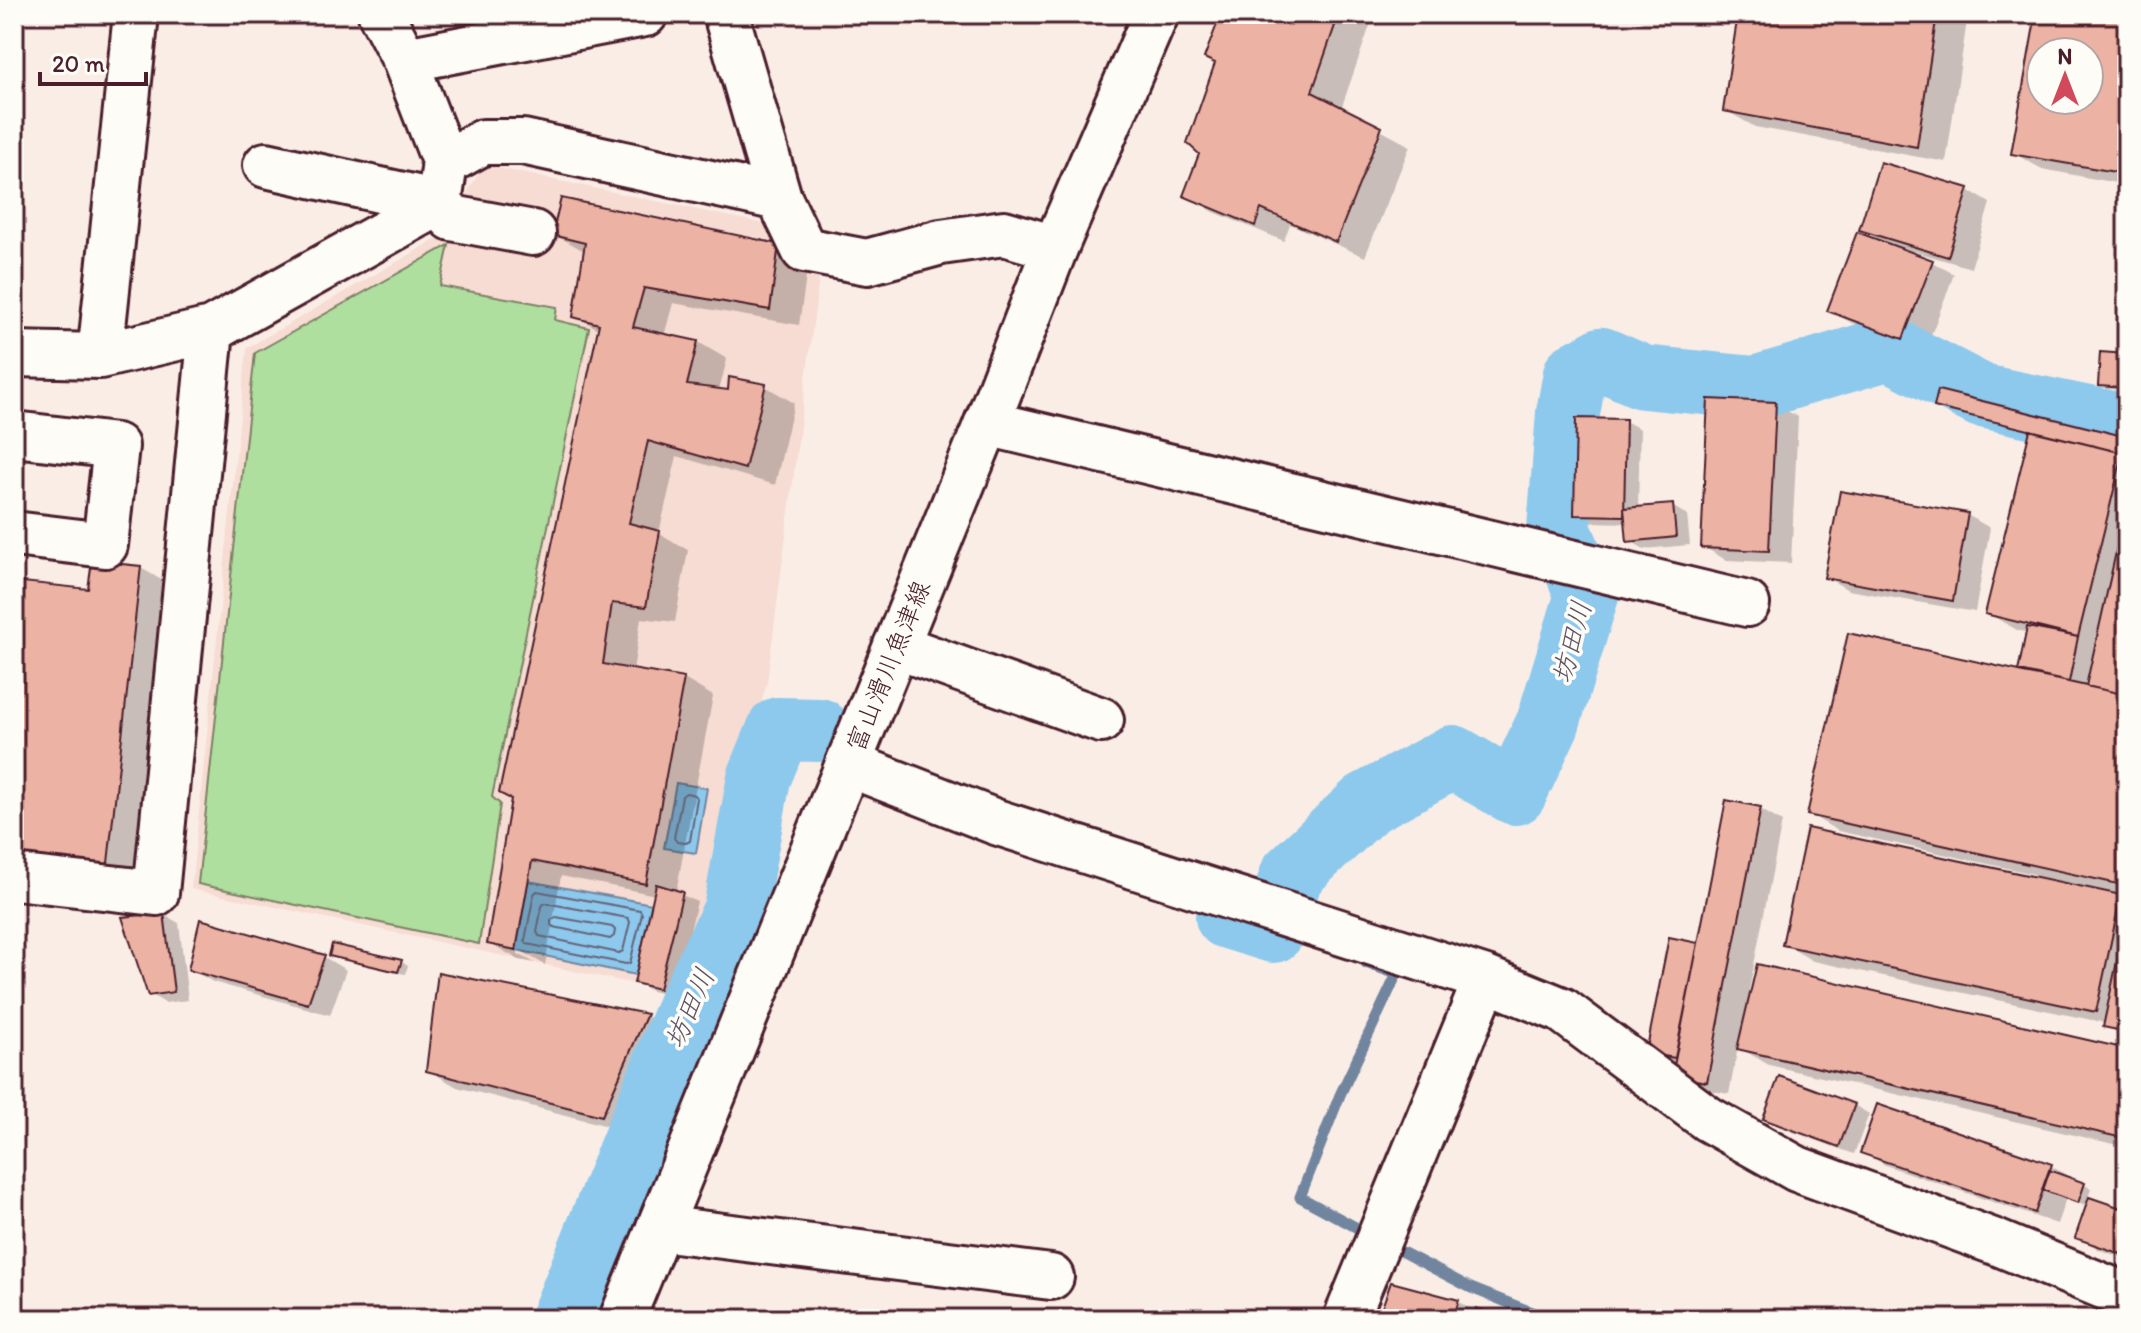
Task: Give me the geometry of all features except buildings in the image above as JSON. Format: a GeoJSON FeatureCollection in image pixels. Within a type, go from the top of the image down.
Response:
{"type":"FeatureCollection","features":[{"type":"Feature","properties":{"kind":"street"},"geometry":{"type":"LineString","coordinates":[[100,356],[136,14]]}},
{"type":"Feature","properties":{"kind":"street"},"geometry":{"type":"LineString","coordinates":[[381,14],[405,60],[452,218],[533,233]]}},
{"type":"Feature","properties":{"kind":"street"},"geometry":{"type":"LineString","coordinates":[[405,60],[645,14]]}},
{"type":"Feature","properties":{"kind":"street"},"geometry":{"type":"LineString","coordinates":[[726,14],[779,198],[804,250],[867,262],[941,242],[1004,233],[1055,248]]}},
{"type":"Feature","properties":{"kind":"street","name":"富山滑川魚津線"},"geometry":{"type":"LineString","coordinates":[[622,1319],[987,423],[1055,248],[1156,14]]}},
{"type":"Feature","properties":{"kind":"street"},"geometry":{"type":"LineString","coordinates":[[14,354],[100,356],[211,330],[442,183],[483,142],[523,142],[779,198]]}},
{"type":"Feature","properties":{"kind":"street"},"geometry":{"type":"LineString","coordinates":[[266,165],[442,183]]}},
{"type":"Feature","properties":{"kind":"street"},"geometry":{"type":"LineString","coordinates":[[14,877],[156,893],[211,330]]}},
{"type":"Feature","properties":{"kind":"street"},"geometry":{"type":"LineString","coordinates":[[987,423],[1747,604]]}},
{"type":"Feature","properties":{"kind":"street"},"geometry":{"type":"LineString","coordinates":[[14,434],[116,446],[105,545],[14,534]]}},
{"type":"Feature","properties":{"kind":"street"},"geometry":{"type":"LineString","coordinates":[[896,646],[1101,720]]}},
{"type":"Feature","properties":{"kind":"street"},"geometry":{"type":"LineString","coordinates":[[848,764],[996,822],[1486,979],[1562,1010],[1708,1119],[1797,1169],[1998,1243],[2127,1296]]}},
{"type":"Feature","properties":{"kind":"street"},"geometry":{"type":"LineString","coordinates":[[1346,1319],[1486,979]]}},
{"type":"Feature","properties":{"kind":"street"},"geometry":{"type":"LineString","coordinates":[[659,1228],[1051,1277]]}},
{"type":"Feature","properties":{"kind":"shaded area"},"geometry":{"type":"Polygon","coordinates":[[[484,165],[780,227],[788,257],[819,278],[767,682],[681,994],[191,889],[247,348],[440,237],[484,165]]]}},
{"type":"Feature","properties":{"kind":"green space"},"geometry":{"type":"Polygon","coordinates":[[[449,245],[440,286],[557,307],[555,320],[589,328],[492,797],[500,804],[479,944],[198,884],[255,353],[449,245]]]}},
{"type":"Feature","properties":{"kind":"water"},"geometry":{"type":"Polygon","coordinates":[[[676,783],[707,788],[696,853],[664,848],[676,783]]]}},
{"type":"Feature","properties":{"kind":"water"},"geometry":{"type":"Polygon","coordinates":[[[528,881],[652,904],[636,975],[516,950],[528,881]]]}},
{"type":"Feature","properties":{"kind":"waterway","name":"坊田川"},"geometry":{"type":"LineString","coordinates":[[1227,917],[1273,931],[1292,874],[1366,804],[1453,757],[1515,793],[1548,723],[1587,595],[1559,529],[1568,413],[1575,374],[1602,359],[1643,377],[1755,388],[1889,348],[1982,396],[2127,426]]}},
{"type":"Feature","properties":{"kind":"waterway","name":"坊田川"},"geometry":{"type":"LineString","coordinates":[[562,1319],[689,1005],[735,910],[759,778],[779,729],[819,730]]}},
{"type":"Feature","properties":{"kind":"waterway"},"geometry":{"type":"LineString","coordinates":[[1366,963],[1397,974],[1340,1095],[1300,1197],[1372,1236]]}},
{"type":"Feature","properties":{"kind":"waterway"},"geometry":{"type":"LineString","coordinates":[[1387,1244],[1471,1288],[1549,1319]]}}]}
